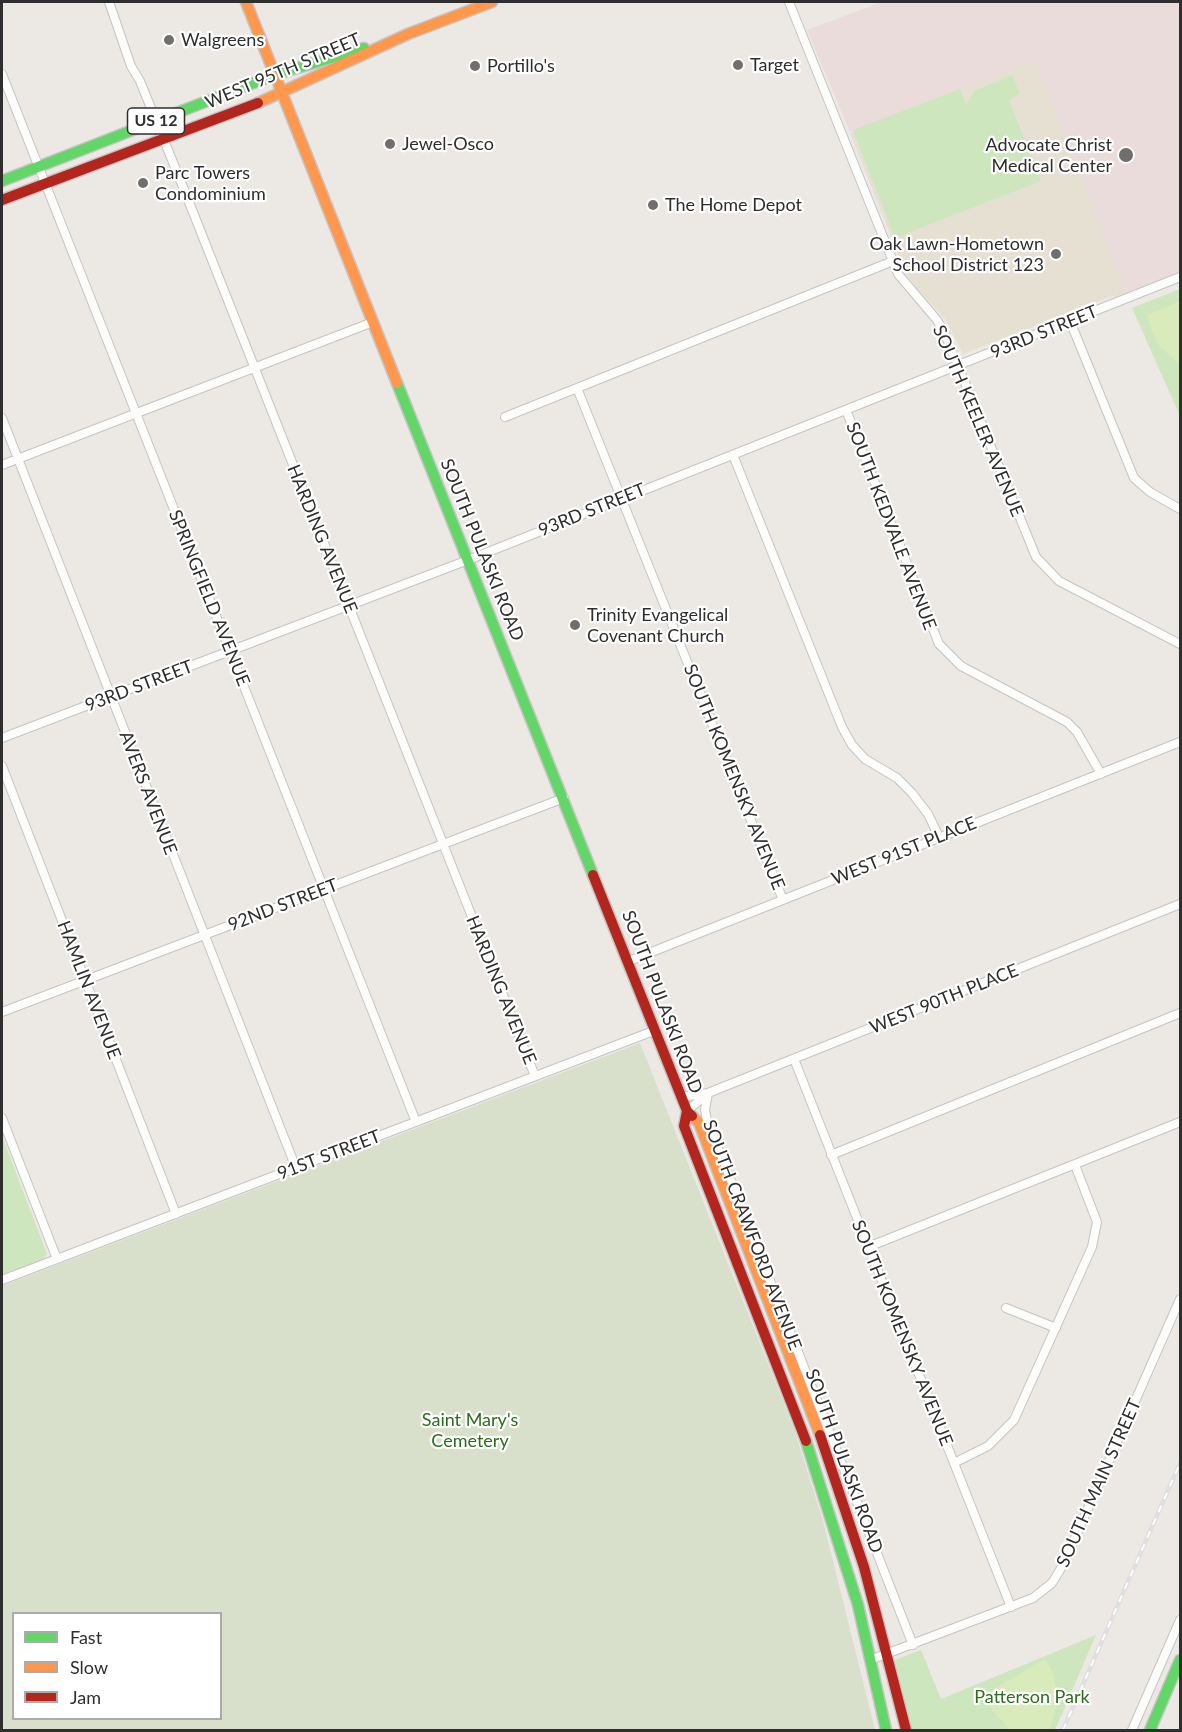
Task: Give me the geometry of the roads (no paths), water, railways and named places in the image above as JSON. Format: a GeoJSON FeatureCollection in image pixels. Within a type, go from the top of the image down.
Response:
{"type":"FeatureCollection","features":[{"type":"Feature","properties":{"kind":"main road","name":"SOUTH PULASKI ROAD"},"geometry":{"type":"LineString","coordinates":[[246,2],[687,1111],[699,1123],[836,1481],[867,1577],[906,1731]]}},
{"type":"Feature","properties":{"kind":"main road","name":"WEST 95TH STREET"},"geometry":{"type":"LineString","coordinates":[[2,181],[274,75],[408,34],[492,2]]}},
{"type":"Feature","properties":{"kind":"main road","name":"WEST 95TH STREET"},"geometry":{"type":"LineString","coordinates":[[2,200],[281,94],[408,34]]}},
{"type":"Feature","properties":{"kind":"main road","name":"SOUTH PULASKI ROAD"},"geometry":{"type":"LineString","coordinates":[[687,1111],[684,1126],[797,1414],[843,1553],[886,1731]]}},
{"type":"Feature","properties":{"kind":"main road"},"geometry":{"type":"LineString","coordinates":[[1150,1731],[1180,1660]]}},
{"type":"Feature","properties":{"kind":"street","name":"HARDING AVENUE"},"geometry":{"type":"LineString","coordinates":[[109,2],[131,66],[163,138],[535,1076]]}},
{"type":"Feature","properties":{"kind":"street","name":"SOUTH KEELER AVENUE"},"geometry":{"type":"LineString","coordinates":[[789,2],[893,261],[903,283],[941,327],[1031,547],[1042,566],[1068,586],[1180,644]]}},
{"type":"Feature","properties":{"kind":"street","name":"SPRINGFIELD AVENUE"},"geometry":{"type":"LineString","coordinates":[[2,74],[416,1122]]}},
{"type":"Feature","properties":{"kind":"street"},"geometry":{"type":"LineString","coordinates":[[505,417],[893,261]]}},
{"type":"Feature","properties":{"kind":"street","name":"93RD STREET"},"geometry":{"type":"LineString","coordinates":[[2,738],[468,560],[1180,277]]}},
{"type":"Feature","properties":{"kind":"street"},"geometry":{"type":"LineString","coordinates":[[1070,321],[1134,478],[1150,492],[1180,509]]}},
{"type":"Feature","properties":{"kind":"street"},"geometry":{"type":"LineString","coordinates":[[2,465],[373,322]]}},
{"type":"Feature","properties":{"kind":"street","name":"SOUTH KOMENSKY AVENUE"},"geometry":{"type":"LineString","coordinates":[[577,388],[783,900]]}},
{"type":"Feature","properties":{"kind":"street","name":"SOUTH KEDVALE AVENUE"},"geometry":{"type":"LineString","coordinates":[[846,410],[939,644],[962,666],[1067,722],[1081,738],[1101,774]]}},
{"type":"Feature","properties":{"kind":"street","name":"AVERS AVENUE"},"geometry":{"type":"LineString","coordinates":[[2,418],[296,1168]]}},
{"type":"Feature","properties":{"kind":"street"},"geometry":{"type":"LineString","coordinates":[[733,455],[842,727],[852,745],[865,759],[897,778],[912,793],[928,814],[939,837]]}},
{"type":"Feature","properties":{"kind":"street","name":"WEST 91ST PLACE"},"geometry":{"type":"LineString","coordinates":[[629,961],[1180,742]]}},
{"type":"Feature","properties":{"kind":"street","name":"HAMLIN AVENUE"},"geometry":{"type":"LineString","coordinates":[[2,766],[176,1214]]}},
{"type":"Feature","properties":{"kind":"street","name":"92ND STREET"},"geometry":{"type":"LineString","coordinates":[[2,1012],[564,798]]}},
{"type":"Feature","properties":{"kind":"street","name":"WEST 90TH PLACE"},"geometry":{"type":"LineString","coordinates":[[682,1097],[708,1093],[1180,904]]}},
{"type":"Feature","properties":{"kind":"street"},"geometry":{"type":"LineString","coordinates":[[831,1155],[1180,1013]]}},
{"type":"Feature","properties":{"kind":"street","name":"91ST STREET"},"geometry":{"type":"LineString","coordinates":[[2,1280],[656,1030]]}},
{"type":"Feature","properties":{"kind":"street","name":"SOUTH KOMENSKY AVENUE"},"geometry":{"type":"LineString","coordinates":[[794,1059],[1011,1607]]}},
{"type":"Feature","properties":{"kind":"street","name":"WEST 90TH PLACE"},"geometry":{"type":"LineString","coordinates":[[687,1111],[702,1101],[708,1093]]}},
{"type":"Feature","properties":{"kind":"street","name":"SOUTH CRAWFORD AVENUE"},"geometry":{"type":"LineString","coordinates":[[708,1093],[706,1120],[913,1645]]}},
{"type":"Feature","properties":{"kind":"street"},"geometry":{"type":"LineString","coordinates":[[2,1118],[57,1259]]}},
{"type":"Feature","properties":{"kind":"street"},"geometry":{"type":"LineString","coordinates":[[868,1247],[1180,1122]]}},
{"type":"Feature","properties":{"kind":"street"},"geometry":{"type":"LineString","coordinates":[[954,1463],[988,1446],[1008,1429],[1020,1409],[1098,1229],[1095,1214],[1075,1165]]}},
{"type":"Feature","properties":{"kind":"street","name":"SOUTH MAIN STREET"},"geometry":{"type":"LineString","coordinates":[[870,1660],[1011,1607],[1043,1591],[1059,1575],[1180,1299]]}},
{"type":"Feature","properties":{"kind":"street"},"geometry":{"type":"LineString","coordinates":[[1006,1308],[1056,1328]]}},
{"type":"Feature","properties":{"kind":"street"},"geometry":{"type":"LineString","coordinates":[[1132,1731],[1180,1620]]}},
{"type":"Feature","properties":{"kind":"railway"},"geometry":{"type":"LineString","coordinates":[[1063,1730],[1180,1463]]}},
{"type":"Feature","properties":{"kind":"place","name":"Walgreens"},"geometry":{"type":"Point","coordinates":[169,40]}},
{"type":"Feature","properties":{"kind":"place","name":"Target"},"geometry":{"type":"Point","coordinates":[738,65]}},
{"type":"Feature","properties":{"kind":"place","name":"Portillo's"},"geometry":{"type":"Point","coordinates":[475,66]}},
{"type":"Feature","properties":{"kind":"place","name":"Jewel-Osco"},"geometry":{"type":"Point","coordinates":[390,144]}},
{"type":"Feature","properties":{"kind":"place","name":"Advocate Christ Medical Center"},"geometry":{"type":"Point","coordinates":[1126,155]}},
{"type":"Feature","properties":{"kind":"place","name":"Parc Towers Condominium"},"geometry":{"type":"Point","coordinates":[143,183]}},
{"type":"Feature","properties":{"kind":"place","name":"The Home Depot"},"geometry":{"type":"Point","coordinates":[653,205]}},
{"type":"Feature","properties":{"kind":"place","name":"Oak Lawn-Hometown School District 123"},"geometry":{"type":"Point","coordinates":[1056,254]}},
{"type":"Feature","properties":{"kind":"place","name":"Trinity Evangelical Covenant Church"},"geometry":{"type":"Point","coordinates":[575,625]}},
{"type":"Feature","properties":{"kind":"park label","name":"Saint Mary's Cemetery"},"geometry":{"type":"Point","coordinates":[470,1430]}},
{"type":"Feature","properties":{"kind":"park label","name":"Patterson Park"},"geometry":{"type":"Point","coordinates":[1032,1697]}}]}
